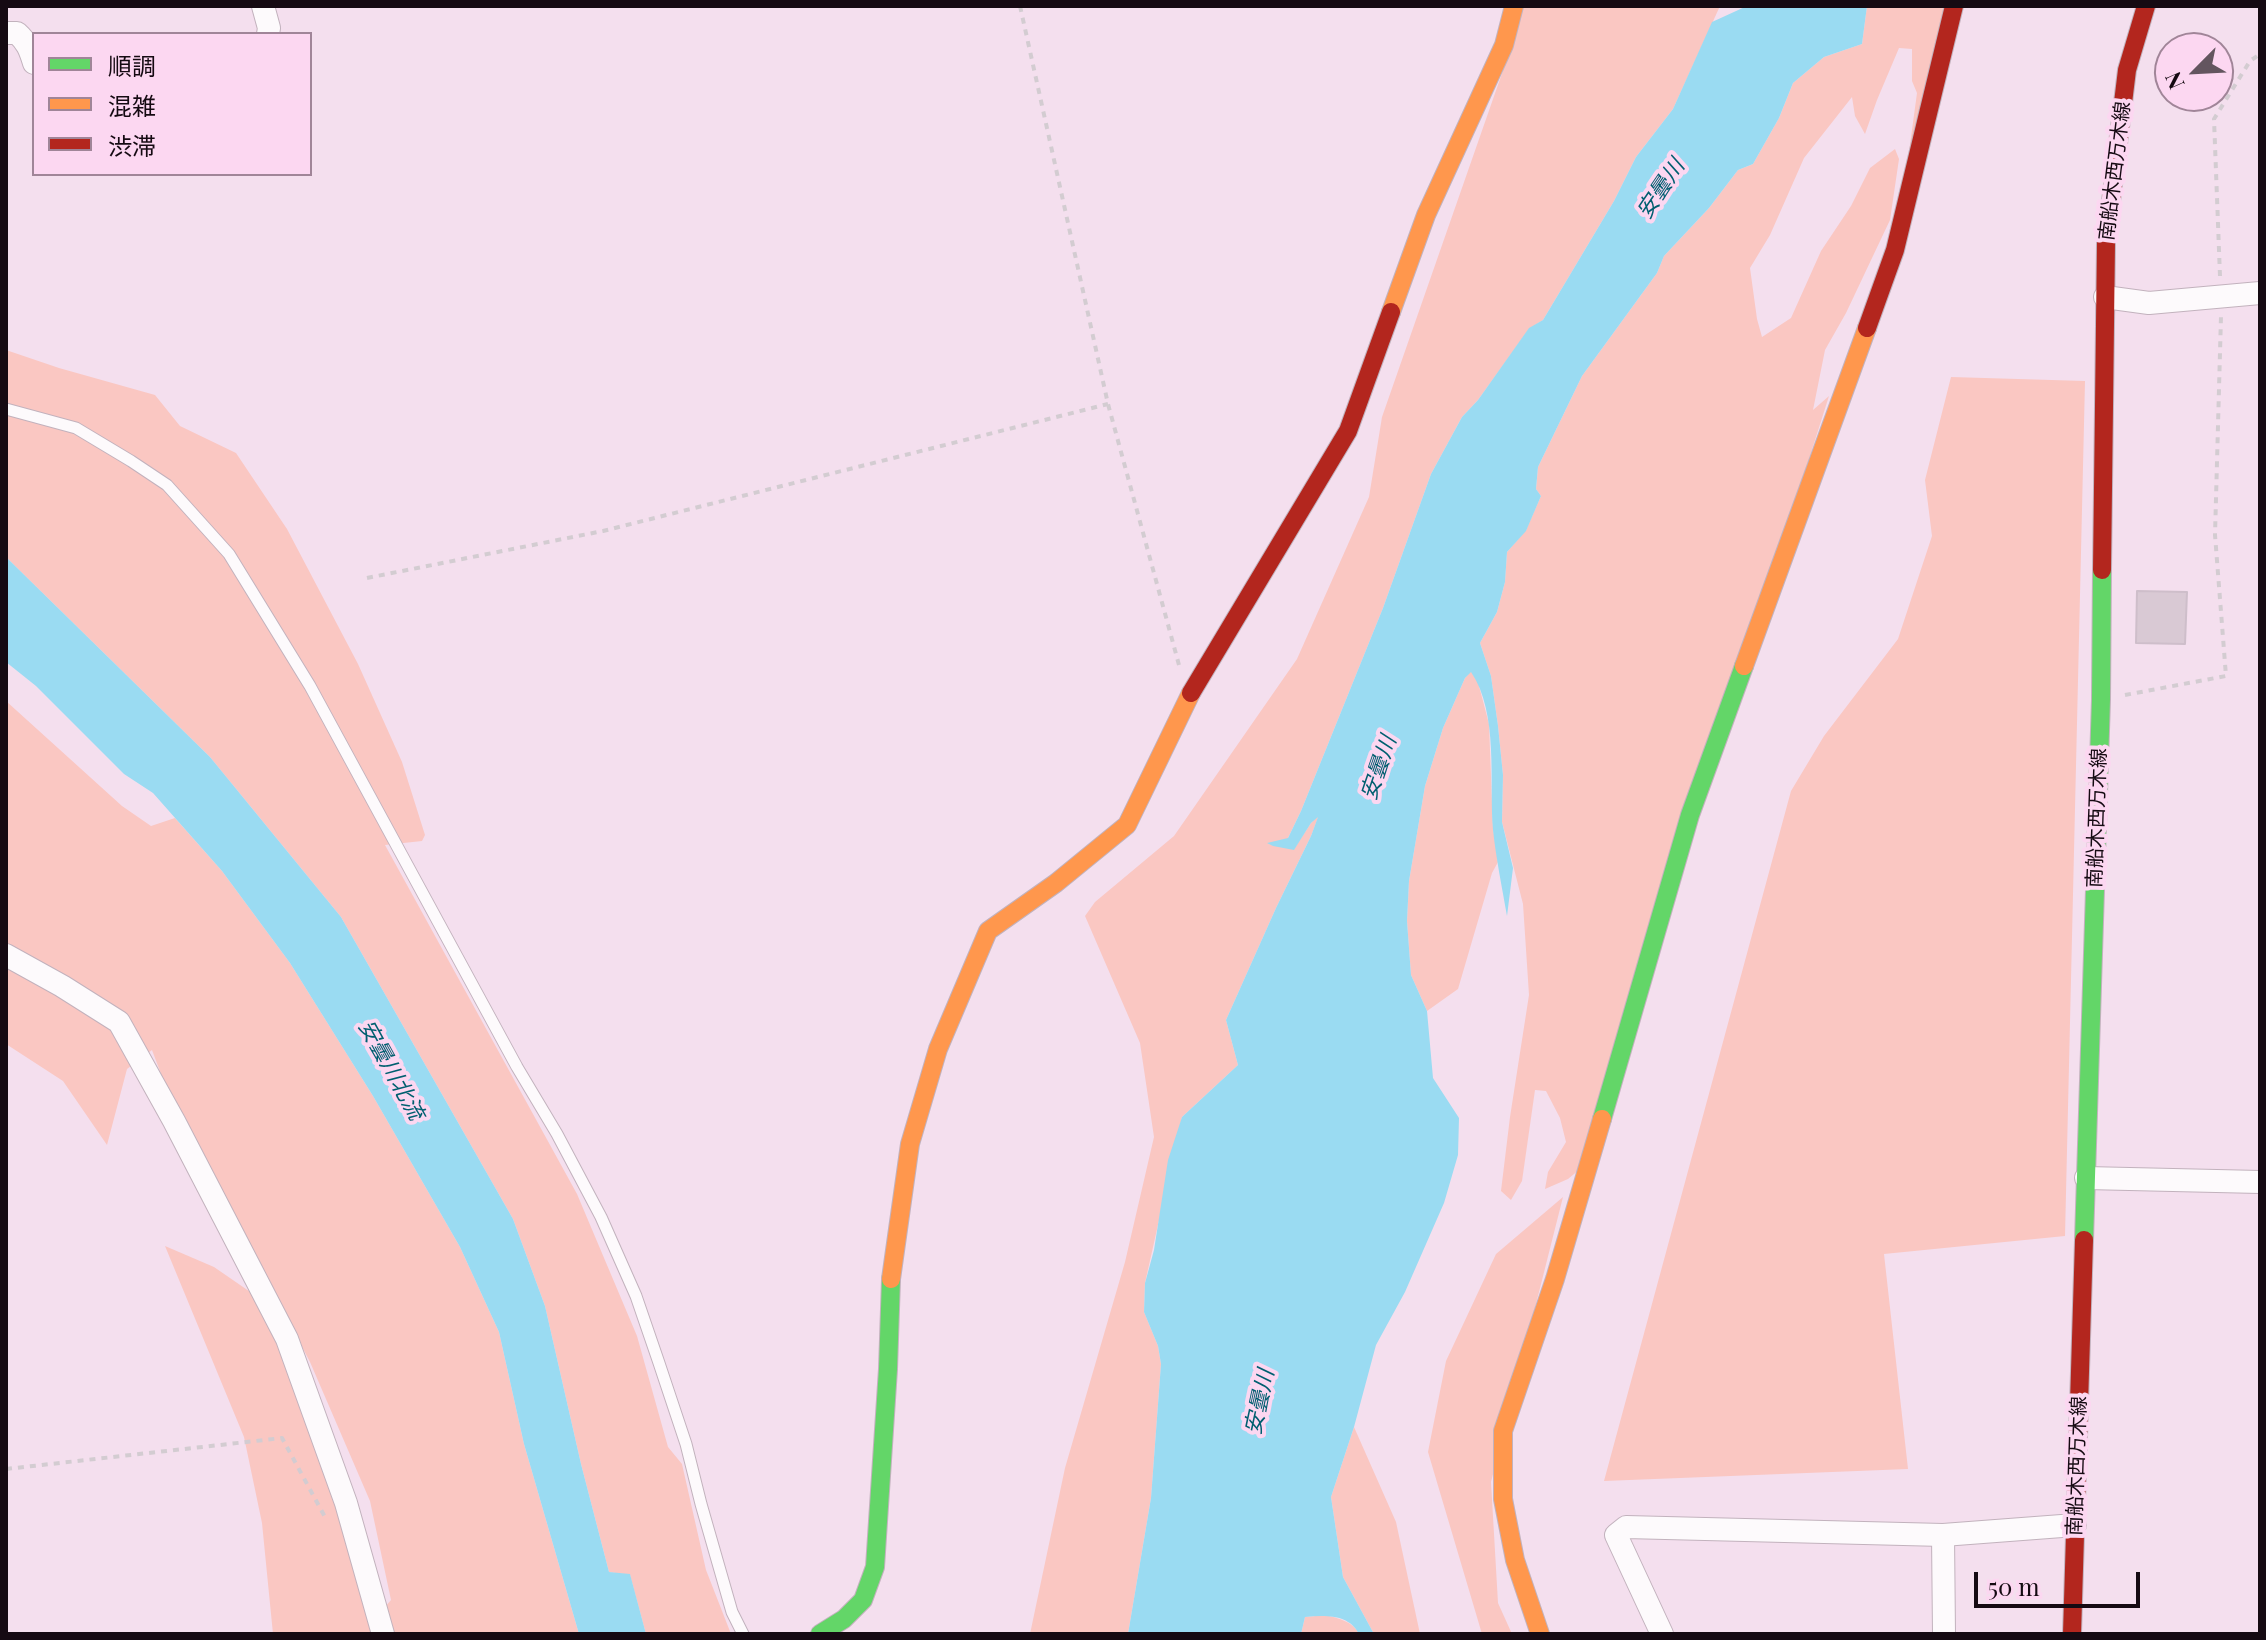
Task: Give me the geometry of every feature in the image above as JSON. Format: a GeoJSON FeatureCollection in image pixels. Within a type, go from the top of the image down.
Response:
{"type":"FeatureCollection","features":[{"type":"Feature","properties":{"kind":"street"},"geometry":{"type":"LineString","coordinates":[[263,6],[268,32]]}},
{"type":"Feature","properties":{"kind":"street"},"geometry":{"type":"LineString","coordinates":[[820,1634],[844,1619],[863,1600],[875,1567],[892,1265],[910,1144],[938,1049],[988,931],[1056,883],[1127,825],[1188,698],[1348,431],[1426,215],[1504,45],[1514,6]]}},
{"type":"Feature","properties":{"kind":"street"},"geometry":{"type":"LineString","coordinates":[[1540,1634],[1515,1560],[1503,1499],[1503,1431],[1555,1279],[1690,815],[1895,250],[1954,6]]}},
{"type":"Feature","properties":{"kind":"street","name":"南船木西万木線"},"geometry":{"type":"LineString","coordinates":[[2072,1634],[2101,699],[2106,242],[2127,70],[2146,6]]}},
{"type":"Feature","properties":{"kind":"street"},"geometry":{"type":"LineString","coordinates":[[6,33],[17,33],[25,40],[32,57]]}},
{"type":"Feature","properties":{"kind":"street"},"geometry":{"type":"LineString","coordinates":[[2105,297],[2149,303],[2260,293]]}},
{"type":"Feature","properties":{"kind":"street"},"geometry":{"type":"LineString","coordinates":[[6,955],[119,1022],[174,1121],[287,1339],[346,1503],[383,1634]]}},
{"type":"Feature","properties":{"kind":"street"},"geometry":{"type":"LineString","coordinates":[[2086,1178],[2260,1182]]}},
{"type":"Feature","properties":{"kind":"street"},"geometry":{"type":"LineString","coordinates":[[1662,1634],[1616,1535],[1626,1527],[1943,1535],[2075,1525]]}},
{"type":"Feature","properties":{"kind":"street"},"geometry":{"type":"LineString","coordinates":[[1943,1535],[1944,1634]]}},
{"type":"Feature","properties":{"kind":"lane"},"geometry":{"type":"LineString","coordinates":[[6,409],[76,428],[167,485],[229,554],[310,686],[601,1217],[636,1296],[659,1363],[686,1444],[732,1612],[743,1634]]}},
{"type":"Feature","properties":{"kind":"path"},"geometry":{"type":"LineString","coordinates":[[1020,6],[1108,404],[1188,698]]}},
{"type":"Feature","properties":{"kind":"path"},"geometry":{"type":"LineString","coordinates":[[2101,699],[2226,676],[2215,535],[2221,296],[2214,119],[2250,61],[2260,54]]}},
{"type":"Feature","properties":{"kind":"path"},"geometry":{"type":"LineString","coordinates":[[367,578],[603,531],[1108,404]]}},
{"type":"Feature","properties":{"kind":"path"},"geometry":{"type":"LineString","coordinates":[[6,1469],[282,1438],[327,1521]]}},
{"type":"Feature","properties":{"kind":"shaded area"},"geometry":{"type":"Polygon","coordinates":[[[1521,6],[1720,6],[1673,109],[1636,157],[1614,201],[1543,320],[1529,329],[1478,400],[1462,417],[1431,474],[1383,608],[1288,838],[1294,849],[1319,815],[1226,1020],[1238,1065],[1182,1117],[1145,1283],[1144,1312],[1158,1346],[1161,1364],[1151,1498],[1128,1634],[1030,1634],[1065,1468],[1125,1262],[1154,1137],[1140,1043],[1085,916],[1095,902],[1174,836],[1297,659],[1369,497],[1382,417],[1507,59],[1521,6]]]}},
{"type":"Feature","properties":{"kind":"shaded area"},"geometry":{"type":"Polygon","coordinates":[[[1867,6],[1950,6],[1909,152],[1917,93],[1912,81],[1912,49],[1899,48],[1865,134],[1855,116],[1852,97],[1804,158],[1770,235],[1750,268],[1762,337],[1791,318],[1821,251],[1851,206],[1870,168],[1895,149],[1899,159],[1890,220],[1825,350],[1813,410],[1829,396],[1697,812],[1603,1150],[1568,1179],[1545,1189],[1548,1172],[1566,1142],[1560,1118],[1546,1091],[1535,1090],[1522,1181],[1511,1200],[1501,1191],[1529,995],[1523,904],[1502,822],[1503,775],[1498,726],[1491,676],[1480,643],[1497,612],[1505,582],[1507,552],[1526,530],[1541,496],[1536,489],[1538,467],[1582,376],[1657,273],[1664,256],[1709,208],[1738,170],[1753,164],[1779,118],[1793,83],[1824,57],[1862,44],[1867,6]]]}},
{"type":"Feature","properties":{"kind":"shaded area"},"geometry":{"type":"Polygon","coordinates":[[[6,350],[155,395],[180,426],[236,453],[287,529],[358,664],[402,762],[425,835],[422,841],[385,845],[577,1194],[637,1336],[668,1447],[682,1464],[706,1570],[731,1634],[646,1634],[630,1575],[609,1572],[545,1306],[513,1219],[341,917],[210,757],[6,557],[6,350]]]}},
{"type":"Feature","properties":{"kind":"shaded area"},"geometry":{"type":"Polygon","coordinates":[[[1951,377],[2085,381],[2065,1236],[1884,1254],[1908,1469],[1604,1481],[1791,791],[1824,736],[1898,639],[1932,536],[1925,480],[1951,377]]]}},
{"type":"Feature","properties":{"kind":"shaded area"},"geometry":{"type":"Polygon","coordinates":[[[1471,671],[1478,682],[1489,724],[1493,828],[1498,862],[1492,873],[1458,989],[1427,1011],[1411,975],[1407,921],[1409,881],[1425,786],[1443,728],[1471,671]]]}},
{"type":"Feature","properties":{"kind":"shaded area"},"geometry":{"type":"Polygon","coordinates":[[[6,701],[122,806],[151,826],[175,818],[222,871],[290,963],[373,1096],[460,1247],[499,1332],[524,1444],[579,1634],[273,1634],[262,1523],[244,1437],[165,1246],[214,1267],[259,1298],[312,1425],[372,1622],[391,1600],[370,1501],[310,1362],[164,1082],[152,1050],[127,1069],[107,1145],[63,1081],[6,1044],[6,701]]]}},
{"type":"Feature","properties":{"kind":"shaded area"},"geometry":{"type":"Polygon","coordinates":[[[1563,1197],[1491,1482],[1498,1603],[1512,1634],[1482,1634],[1428,1452],[1446,1361],[1496,1254],[1563,1197]]]}},
{"type":"Feature","properties":{"kind":"shaded area"},"geometry":{"type":"Polygon","coordinates":[[[1354,1427],[1396,1522],[1420,1634],[1374,1634],[1343,1577],[1331,1497],[1354,1427]]]}},
{"type":"Feature","properties":{"kind":"shaded area"},"geometry":{"type":"Polygon","coordinates":[[[1326,1615],[1349,1623],[1359,1634],[1301,1634],[1305,1617],[1326,1615]]]}},
{"type":"Feature","properties":{"kind":"water","name":"安曇川"},"geometry":{"type":"Polygon","coordinates":[[[1747,6],[1867,6],[1862,44],[1824,57],[1793,83],[1779,118],[1753,164],[1738,170],[1709,208],[1664,256],[1657,273],[1582,376],[1538,467],[1536,489],[1541,496],[1526,531],[1507,552],[1505,582],[1497,612],[1480,643],[1491,676],[1503,775],[1502,822],[1513,868],[1507,916],[1493,830],[1489,727],[1486,707],[1471,672],[1465,678],[1443,728],[1425,786],[1409,881],[1407,921],[1411,975],[1427,1011],[1433,1078],[1459,1118],[1458,1155],[1444,1203],[1405,1292],[1376,1345],[1331,1497],[1343,1577],[1374,1634],[1359,1634],[1343,1619],[1320,1616],[1305,1617],[1301,1634],[1128,1634],[1151,1498],[1161,1364],[1158,1346],[1144,1312],[1145,1283],[1154,1250],[1168,1160],[1182,1117],[1238,1065],[1226,1020],[1318,817],[1294,850],[1267,843],[1288,838],[1301,811],[1383,608],[1431,474],[1462,417],[1478,400],[1529,328],[1543,320],[1614,201],[1636,157],[1673,109],[1712,22],[1747,6]]]}},
{"type":"Feature","properties":{"kind":"water","name":"安曇川北流"},"geometry":{"type":"Polygon","coordinates":[[[6,557],[210,757],[341,917],[513,1219],[545,1306],[609,1572],[630,1574],[646,1634],[579,1634],[524,1444],[499,1332],[460,1247],[373,1096],[290,963],[222,871],[153,793],[124,774],[36,686],[6,662],[6,557]]]}},
{"type":"Feature","properties":{"kind":"building"},"geometry":{"type":"Polygon","coordinates":[[[2137,591],[2187,592],[2185,644],[2136,643],[2137,591]]]}},
{"type":"Feature","properties":{"kind":"traffic: fast"},"geometry":{"type":"LineString","coordinates":[[2084,1240],[2101,699],[2102,570]]}},
{"type":"Feature","properties":{"kind":"traffic: fast"},"geometry":{"type":"LineString","coordinates":[[1602,1119],[1690,815],[1744,666]]}},
{"type":"Feature","properties":{"kind":"traffic: fast"},"geometry":{"type":"LineString","coordinates":[[820,1634],[844,1619],[863,1600],[875,1567],[891,1279]]}},
{"type":"Feature","properties":{"kind":"traffic: slow"},"geometry":{"type":"LineString","coordinates":[[1391,312],[1426,215],[1504,45],[1514,6]]}},
{"type":"Feature","properties":{"kind":"traffic: slow"},"geometry":{"type":"LineString","coordinates":[[1744,666],[1867,328]]}},
{"type":"Feature","properties":{"kind":"traffic: slow"},"geometry":{"type":"LineString","coordinates":[[891,1279],[910,1144],[938,1049],[988,931],[1056,883],[1127,825],[1191,693]]}},
{"type":"Feature","properties":{"kind":"traffic: slow"},"geometry":{"type":"LineString","coordinates":[[1540,1634],[1515,1560],[1503,1499],[1503,1431],[1555,1279],[1602,1119]]}},
{"type":"Feature","properties":{"kind":"traffic: jam"},"geometry":{"type":"LineString","coordinates":[[1867,328],[1895,250],[1954,6]]}},
{"type":"Feature","properties":{"kind":"traffic: jam"},"geometry":{"type":"LineString","coordinates":[[2102,570],[2106,242],[2127,70],[2146,6]]}},
{"type":"Feature","properties":{"kind":"traffic: jam"},"geometry":{"type":"LineString","coordinates":[[1191,693],[1348,431],[1391,312]]}},
{"type":"Feature","properties":{"kind":"traffic: jam"},"geometry":{"type":"LineString","coordinates":[[2072,1634],[2084,1240]]}}]}
